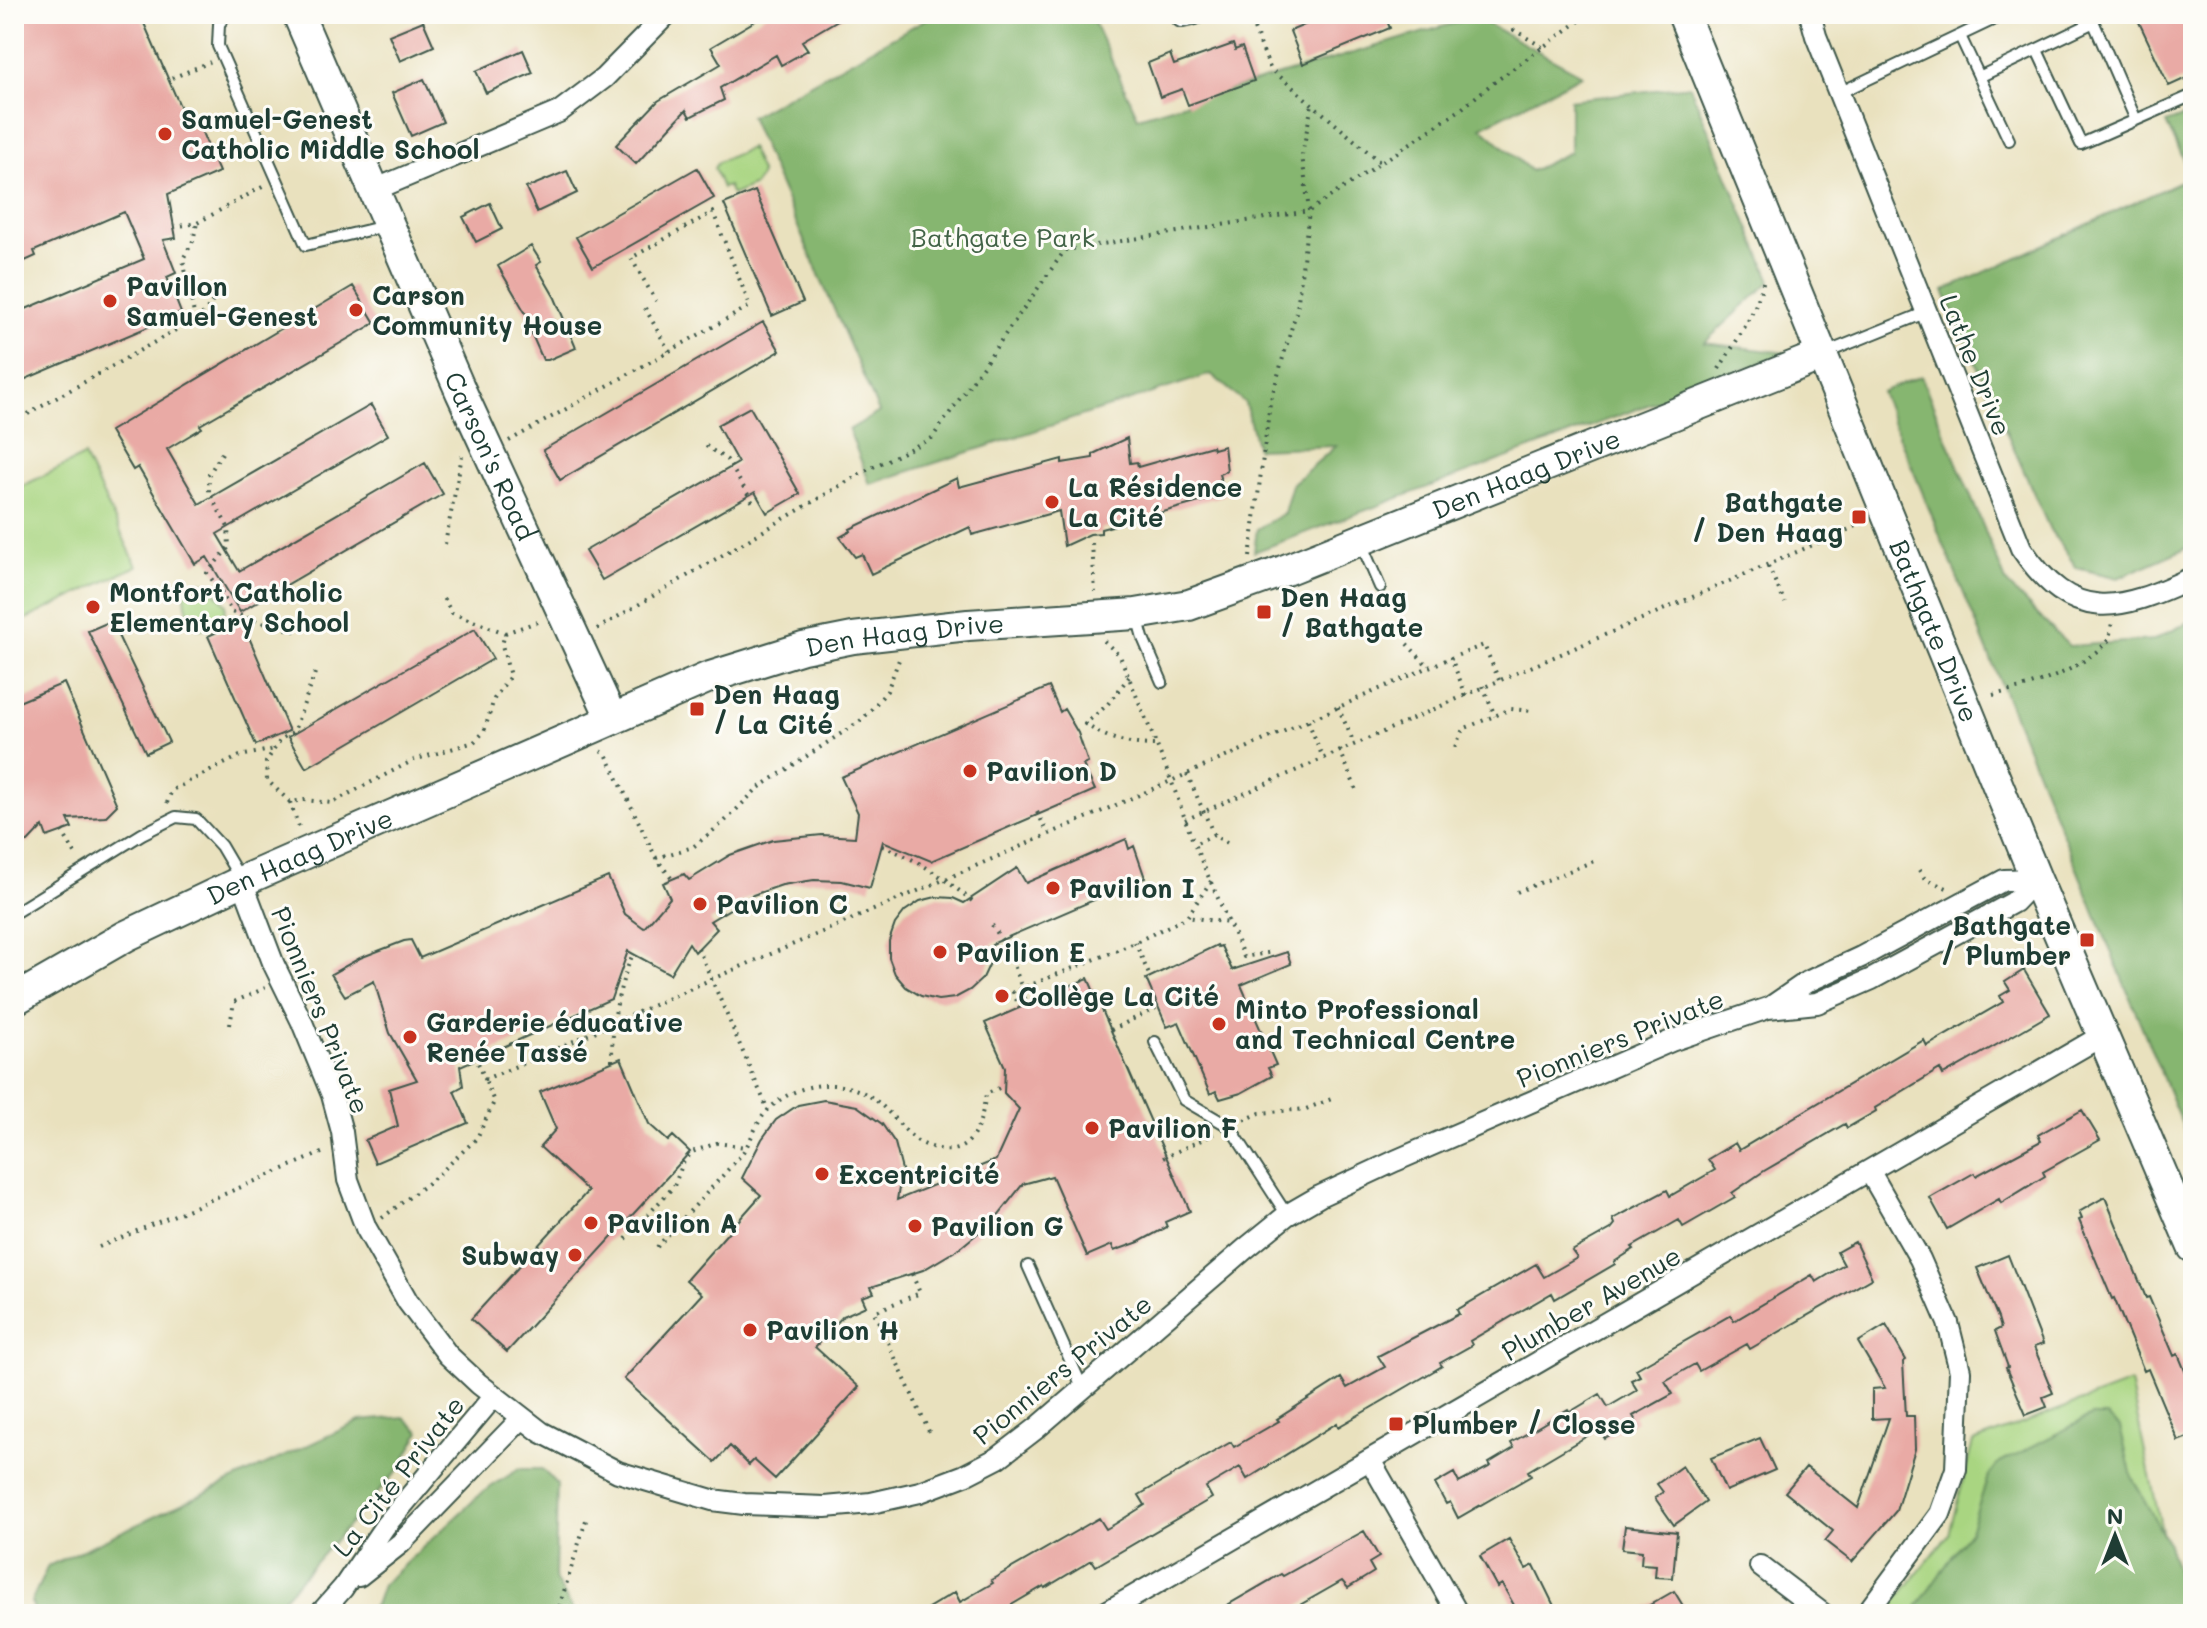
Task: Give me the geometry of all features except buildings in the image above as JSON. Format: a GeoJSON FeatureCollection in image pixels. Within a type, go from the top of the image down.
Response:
{"type":"FeatureCollection","features":[{"type":"Feature","properties":{"kind":"street","name":"Carson's Road"},"geometry":{"type":"LineString","coordinates":[[298,14],[389,225],[476,452],[612,719]]}},
{"type":"Feature","properties":{"kind":"street"},"geometry":{"type":"LineString","coordinates":[[374,190],[559,112],[604,78],[666,14]]}},
{"type":"Feature","properties":{"kind":"street","name":"Bathgate Drive"},"geometry":{"type":"LineString","coordinates":[[1683,14],[2036,879],[2105,1034],[2193,1247]]}},
{"type":"Feature","properties":{"kind":"street","name":"Lathe Drive"},"geometry":{"type":"LineString","coordinates":[[1810,14],[2021,548],[2036,570],[2055,589],[2077,601],[2102,605],[2153,596],[2193,577]]}},
{"type":"Feature","properties":{"kind":"street","name":"Den Haag Drive"},"geometry":{"type":"LineString","coordinates":[[14,1000],[126,936],[242,881],[707,678],[815,646],[903,631],[1136,614],[1189,605],[1822,355]]}},
{"type":"Feature","properties":{"kind":"street","name":"Pionniers Private"},"geometry":{"type":"LineString","coordinates":[[242,881],[270,955],[332,1095],[342,1132],[348,1180],[374,1244],[419,1319],[458,1365],[522,1418],[556,1441],[601,1464],[681,1492],[744,1504],[825,1507],[896,1499],[965,1475],[1009,1451],[1287,1215],[1380,1167],[1671,1041],[1768,1008],[1817,1003],[1872,979],[2014,902],[2036,879]]}},
{"type":"Feature","properties":{"kind":"street","name":"Plumber Avenue"},"geometry":{"type":"LineString","coordinates":[[1103,1614],[2105,1034]]}},
{"type":"Feature","properties":{"kind":"street"},"geometry":{"type":"LineString","coordinates":[[1866,1614],[1940,1514],[1956,1469],[1960,1409],[1960,1371],[1948,1323],[1920,1259],[1870,1172]]}},
{"type":"Feature","properties":{"kind":"street","name":"La Cité Private"},"geometry":{"type":"LineString","coordinates":[[320,1614],[343,1588],[385,1526],[494,1396]]}},
{"type":"Feature","properties":{"kind":"street","name":"La Cité Private"},"geometry":{"type":"LineString","coordinates":[[343,1588],[401,1543],[522,1418]]}},
{"type":"Feature","properties":{"kind":"street"},"geometry":{"type":"LineString","coordinates":[[1370,1460],[1458,1614]]}},
{"type":"Feature","properties":{"kind":"street"},"geometry":{"type":"LineString","coordinates":[[1760,1566],[1823,1614]]}},
{"type":"Feature","properties":{"kind":"lane"},"geometry":{"type":"LineString","coordinates":[[227,14],[219,24],[218,46],[306,245],[389,225]]}},
{"type":"Feature","properties":{"kind":"lane"},"geometry":{"type":"LineString","coordinates":[[1839,93],[2005,14]]}},
{"type":"Feature","properties":{"kind":"lane"},"geometry":{"type":"LineString","coordinates":[[1979,77],[2037,50],[2092,18],[2136,120]]}},
{"type":"Feature","properties":{"kind":"lane"},"geometry":{"type":"LineString","coordinates":[[1960,36],[2009,140]]}},
{"type":"Feature","properties":{"kind":"lane"},"geometry":{"type":"LineString","coordinates":[[2037,50],[2081,144],[2193,95]]}},
{"type":"Feature","properties":{"kind":"lane"},"geometry":{"type":"LineString","coordinates":[[1822,355],[1927,312]]}},
{"type":"Feature","properties":{"kind":"lane"},"geometry":{"type":"LineString","coordinates":[[1359,540],[1380,587]]}},
{"type":"Feature","properties":{"kind":"lane"},"geometry":{"type":"LineString","coordinates":[[1136,614],[1162,682]]}},
{"type":"Feature","properties":{"kind":"lane"},"geometry":{"type":"LineString","coordinates":[[14,913],[176,817],[196,819],[221,846],[242,881]]}},
{"type":"Feature","properties":{"kind":"lane"},"geometry":{"type":"LineString","coordinates":[[1155,1042],[1184,1100],[1230,1127],[1287,1215]]}},
{"type":"Feature","properties":{"kind":"lane"},"geometry":{"type":"LineString","coordinates":[[1028,1266],[1083,1389]]}},
{"type":"Feature","properties":{"kind":"path"},"geometry":{"type":"LineString","coordinates":[[1248,14],[1270,68],[1381,163]]}},
{"type":"Feature","properties":{"kind":"path"},"geometry":{"type":"LineString","coordinates":[[1508,14],[1514,30],[1544,48]]}},
{"type":"Feature","properties":{"kind":"path"},"geometry":{"type":"LineString","coordinates":[[592,633],[865,471],[932,438],[1065,250],[1309,211],[1460,110],[1589,14]]}},
{"type":"Feature","properties":{"kind":"path"},"geometry":{"type":"LineString","coordinates":[[172,78],[222,57]]}},
{"type":"Feature","properties":{"kind":"path"},"geometry":{"type":"LineString","coordinates":[[1248,584],[1270,403],[1297,309],[1309,211],[1302,155],[1312,104]]}},
{"type":"Feature","properties":{"kind":"path"},"geometry":{"type":"LineString","coordinates":[[174,227],[197,223],[276,179]]}},
{"type":"Feature","properties":{"kind":"path"},"geometry":{"type":"LineString","coordinates":[[445,544],[460,459],[750,306],[713,212],[631,258],[656,301]]}},
{"type":"Feature","properties":{"kind":"path"},"geometry":{"type":"LineString","coordinates":[[195,319],[183,259],[193,241],[197,223]]}},
{"type":"Feature","properties":{"kind":"path"},"geometry":{"type":"LineString","coordinates":[[1710,399],[1716,374],[1746,327],[1760,298],[1766,267]]}},
{"type":"Feature","properties":{"kind":"path"},"geometry":{"type":"LineString","coordinates":[[14,422],[204,314],[216,296]]}},
{"type":"Feature","properties":{"kind":"path"},"geometry":{"type":"LineString","coordinates":[[645,308],[669,351]]}},
{"type":"Feature","properties":{"kind":"path"},"geometry":{"type":"LineString","coordinates":[[706,446],[727,460],[755,506]]}},
{"type":"Feature","properties":{"kind":"path"},"geometry":{"type":"LineString","coordinates":[[222,453],[209,474],[209,493],[228,527],[229,547],[207,573],[231,612],[300,632]]}},
{"type":"Feature","properties":{"kind":"path"},"geometry":{"type":"LineString","coordinates":[[1185,820],[1483,686],[1869,521],[1888,516]]}},
{"type":"Feature","properties":{"kind":"path"},"geometry":{"type":"LineString","coordinates":[[1087,599],[1095,593],[1092,543]]}},
{"type":"Feature","properties":{"kind":"path"},"geometry":{"type":"LineString","coordinates":[[1768,566],[1785,603]]}},
{"type":"Feature","properties":{"kind":"path"},"geometry":{"type":"LineString","coordinates":[[442,596],[452,613],[505,633],[537,622]]}},
{"type":"Feature","properties":{"kind":"path"},"geometry":{"type":"LineString","coordinates":[[1993,695],[2026,688],[2057,676],[2098,652],[2109,640],[2114,604]]}},
{"type":"Feature","properties":{"kind":"path"},"geometry":{"type":"LineString","coordinates":[[656,858],[693,847],[757,789],[863,719],[887,691],[900,656],[903,631]]}},
{"type":"Feature","properties":{"kind":"path"},"geometry":{"type":"LineString","coordinates":[[290,802],[331,803],[414,760],[474,742],[484,732],[494,699],[510,676],[502,645],[505,633]]}},
{"type":"Feature","properties":{"kind":"path"},"geometry":{"type":"LineString","coordinates":[[1100,638],[1120,656],[1194,844],[1244,957],[1273,952]]}},
{"type":"Feature","properties":{"kind":"path"},"geometry":{"type":"LineString","coordinates":[[1407,644],[1429,667]]}},
{"type":"Feature","properties":{"kind":"path"},"geometry":{"type":"LineString","coordinates":[[485,1079],[1484,645],[1499,680]]}},
{"type":"Feature","properties":{"kind":"path"},"geometry":{"type":"LineString","coordinates":[[1451,658],[1466,695]]}},
{"type":"Feature","properties":{"kind":"path"},"geometry":{"type":"LineString","coordinates":[[302,834],[290,802],[267,780],[266,762],[281,739],[294,731],[315,673]]}},
{"type":"Feature","properties":{"kind":"path"},"geometry":{"type":"LineString","coordinates":[[1129,677],[1107,705],[1085,724],[1105,737],[1122,743],[1157,745]]}},
{"type":"Feature","properties":{"kind":"path"},"geometry":{"type":"LineString","coordinates":[[1483,686],[1495,716]]}},
{"type":"Feature","properties":{"kind":"path"},"geometry":{"type":"LineString","coordinates":[[1338,707],[1354,743]]}},
{"type":"Feature","properties":{"kind":"path"},"geometry":{"type":"LineString","coordinates":[[1455,747],[1463,729],[1511,709],[1531,711]]}},
{"type":"Feature","properties":{"kind":"path"},"geometry":{"type":"LineString","coordinates":[[1308,721],[1323,758]]}},
{"type":"Feature","properties":{"kind":"path"},"geometry":{"type":"LineString","coordinates":[[591,747],[606,754],[656,858],[672,879]]}},
{"type":"Feature","properties":{"kind":"path"},"geometry":{"type":"LineString","coordinates":[[167,803],[172,790],[240,756],[275,749]]}},
{"type":"Feature","properties":{"kind":"path"},"geometry":{"type":"LineString","coordinates":[[1340,750],[1356,789]]}},
{"type":"Feature","properties":{"kind":"path"},"geometry":{"type":"LineString","coordinates":[[1187,774],[1214,835],[1228,844]]}},
{"type":"Feature","properties":{"kind":"path"},"geometry":{"type":"LineString","coordinates":[[1037,812],[1048,833]]}},
{"type":"Feature","properties":{"kind":"path"},"geometry":{"type":"LineString","coordinates":[[62,831],[84,870]]}},
{"type":"Feature","properties":{"kind":"path"},"geometry":{"type":"LineString","coordinates":[[1194,844],[1214,835]]}},
{"type":"Feature","properties":{"kind":"path"},"geometry":{"type":"LineString","coordinates":[[882,846],[933,869],[972,901]]}},
{"type":"Feature","properties":{"kind":"path"},"geometry":{"type":"LineString","coordinates":[[1517,892],[1594,861]]}},
{"type":"Feature","properties":{"kind":"path"},"geometry":{"type":"LineString","coordinates":[[1919,870],[1925,879],[1956,892]]}},
{"type":"Feature","properties":{"kind":"path"},"geometry":{"type":"LineString","coordinates":[[1020,1008],[1013,992],[1187,917],[1211,881]]}},
{"type":"Feature","properties":{"kind":"path"},"geometry":{"type":"LineString","coordinates":[[1187,917],[1229,923]]}},
{"type":"Feature","properties":{"kind":"path"},"geometry":{"type":"LineString","coordinates":[[992,925],[1010,952],[1027,1005]]}},
{"type":"Feature","properties":{"kind":"path"},"geometry":{"type":"LineString","coordinates":[[1135,942],[1150,977]]}},
{"type":"Feature","properties":{"kind":"path"},"geometry":{"type":"LineString","coordinates":[[698,948],[768,1110]]}},
{"type":"Feature","properties":{"kind":"path"},"geometry":{"type":"LineString","coordinates":[[612,1061],[616,1000],[633,954]]}},
{"type":"Feature","properties":{"kind":"path"},"geometry":{"type":"LineString","coordinates":[[230,1025],[234,1002],[268,987]]}},
{"type":"Feature","properties":{"kind":"path"},"geometry":{"type":"LineString","coordinates":[[1111,1030],[1158,1007]]}},
{"type":"Feature","properties":{"kind":"path"},"geometry":{"type":"LineString","coordinates":[[382,1218],[437,1176],[477,1138],[494,1102],[475,1056]]}},
{"type":"Feature","properties":{"kind":"path"},"geometry":{"type":"LineString","coordinates":[[657,1247],[746,1147],[768,1110],[786,1096],[806,1087],[827,1084],[847,1087],[867,1094],[884,1106],[917,1140],[951,1151],[969,1142],[981,1120],[986,1094],[999,1088]]}},
{"type":"Feature","properties":{"kind":"path"},"geometry":{"type":"LineString","coordinates":[[626,1239],[674,1186],[683,1163],[692,1152],[717,1143],[746,1147]]}},
{"type":"Feature","properties":{"kind":"path"},"geometry":{"type":"LineString","coordinates":[[99,1247],[324,1152]]}},
{"type":"Feature","properties":{"kind":"path"},"geometry":{"type":"LineString","coordinates":[[912,1274],[920,1293],[874,1312],[931,1436]]}},
{"type":"Feature","properties":{"kind":"path"},"geometry":{"type":"LineString","coordinates":[[557,1614],[587,1517]]}},
{"type":"Feature","properties":{"kind":"green space","name":"Bathgate Park"},"geometry":{"type":"Polygon","coordinates":[[[935,14],[1090,14],[1138,117],[1475,17],[1582,75],[1481,127],[1531,171],[1570,152],[1570,100],[1690,86],[1771,281],[1704,343],[1787,353],[1254,552],[1257,529],[1284,513],[1292,484],[1336,446],[1257,449],[1245,403],[1211,374],[870,484],[849,430],[879,412],[750,117],[935,14]]]}},
{"type":"Feature","properties":{"kind":"green space"},"geometry":{"type":"Polygon","coordinates":[[[2193,113],[2193,545],[2118,578],[2077,568],[2050,530],[1944,291],[2192,176],[2166,123],[2193,113]]]}},
{"type":"Feature","properties":{"kind":"green space"},"geometry":{"type":"Polygon","coordinates":[[[750,148],[761,174],[755,185],[732,195],[728,186],[722,188],[714,168],[718,162],[750,148]]]}},
{"type":"Feature","properties":{"kind":"green space"},"geometry":{"type":"Polygon","coordinates":[[[1921,376],[2007,584],[2069,646],[2154,640],[2193,620],[2193,1151],[1881,392],[1921,376]]]}},
{"type":"Feature","properties":{"kind":"green space"},"geometry":{"type":"Polygon","coordinates":[[[84,456],[137,566],[14,625],[14,490],[84,456]]]}},
{"type":"Feature","properties":{"kind":"green space"},"geometry":{"type":"Polygon","coordinates":[[[207,583],[226,604],[219,622],[199,629],[188,612],[185,591],[192,584],[207,583]]]}},
{"type":"Feature","properties":{"kind":"green space"},"geometry":{"type":"Polygon","coordinates":[[[2130,1383],[2180,1614],[1885,1614],[1949,1534],[1973,1442],[2130,1383]]]}},
{"type":"Feature","properties":{"kind":"green space"},"geometry":{"type":"Polygon","coordinates":[[[2091,1416],[2107,1416],[2120,1427],[2132,1477],[2168,1544],[2190,1614],[1912,1614],[1970,1531],[1988,1477],[1998,1464],[2091,1416]]]}},
{"type":"Feature","properties":{"kind":"green space"},"geometry":{"type":"Polygon","coordinates":[[[404,1417],[420,1432],[400,1468],[269,1614],[36,1614],[31,1602],[48,1566],[360,1421],[404,1417]]]}},
{"type":"Feature","properties":{"kind":"green space"},"geometry":{"type":"Polygon","coordinates":[[[519,1469],[542,1469],[557,1485],[555,1579],[575,1614],[362,1614],[375,1605],[382,1585],[483,1492],[519,1469]]]}},
{"type":"Feature","properties":{"kind":"place","name":"Samuel-Genest Catholic Middle School"},"geometry":{"type":"Point","coordinates":[165,134]}},
{"type":"Feature","properties":{"kind":"place","name":"Pavillon Samuel-Genest"},"geometry":{"type":"Point","coordinates":[110,301]}},
{"type":"Feature","properties":{"kind":"place","name":"Carson Community House"},"geometry":{"type":"Point","coordinates":[356,310]}},
{"type":"Feature","properties":{"kind":"place","name":"La Résidence La Cité"},"geometry":{"type":"Point","coordinates":[1052,502]}},
{"type":"Feature","properties":{"kind":"place","name":"Bathgate / Den Haag"},"geometry":{"type":"Point","coordinates":[1859,517]}},
{"type":"Feature","properties":{"kind":"place","name":"Montfort Catholic Elementary School"},"geometry":{"type":"Point","coordinates":[93,607]}},
{"type":"Feature","properties":{"kind":"place","name":"Den Haag / Bathgate"},"geometry":{"type":"Point","coordinates":[1264,612]}},
{"type":"Feature","properties":{"kind":"place","name":"Den Haag / La Cité"},"geometry":{"type":"Point","coordinates":[697,709]}},
{"type":"Feature","properties":{"kind":"place","name":"Pavilion D"},"geometry":{"type":"Point","coordinates":[970,771]}},
{"type":"Feature","properties":{"kind":"place","name":"Pavilion I"},"geometry":{"type":"Point","coordinates":[1053,888]}},
{"type":"Feature","properties":{"kind":"place","name":"Pavilion C"},"geometry":{"type":"Point","coordinates":[700,904]}},
{"type":"Feature","properties":{"kind":"place","name":"Bathgate / Plumber"},"geometry":{"type":"Point","coordinates":[2087,940]}},
{"type":"Feature","properties":{"kind":"place","name":"Pavilion E"},"geometry":{"type":"Point","coordinates":[940,952]}},
{"type":"Feature","properties":{"kind":"place","name":"Collège La Cité"},"geometry":{"type":"Point","coordinates":[1002,996]}},
{"type":"Feature","properties":{"kind":"place","name":"Minto Professional and Technical Centre"},"geometry":{"type":"Point","coordinates":[1219,1024]}},
{"type":"Feature","properties":{"kind":"place","name":"Garderie éducative Renée Tassé"},"geometry":{"type":"Point","coordinates":[410,1037]}},
{"type":"Feature","properties":{"kind":"place","name":"Pavilion F"},"geometry":{"type":"Point","coordinates":[1092,1128]}},
{"type":"Feature","properties":{"kind":"place","name":"Excentricité"},"geometry":{"type":"Point","coordinates":[822,1174]}},
{"type":"Feature","properties":{"kind":"place","name":"Pavilion A"},"geometry":{"type":"Point","coordinates":[591,1223]}},
{"type":"Feature","properties":{"kind":"place","name":"Pavilion G"},"geometry":{"type":"Point","coordinates":[915,1226]}},
{"type":"Feature","properties":{"kind":"place","name":"Subway"},"geometry":{"type":"Point","coordinates":[575,1255]}},
{"type":"Feature","properties":{"kind":"place","name":"Pavilion H"},"geometry":{"type":"Point","coordinates":[750,1330]}},
{"type":"Feature","properties":{"kind":"place","name":"Plumber / Closse"},"geometry":{"type":"Point","coordinates":[1396,1424]}}]}
